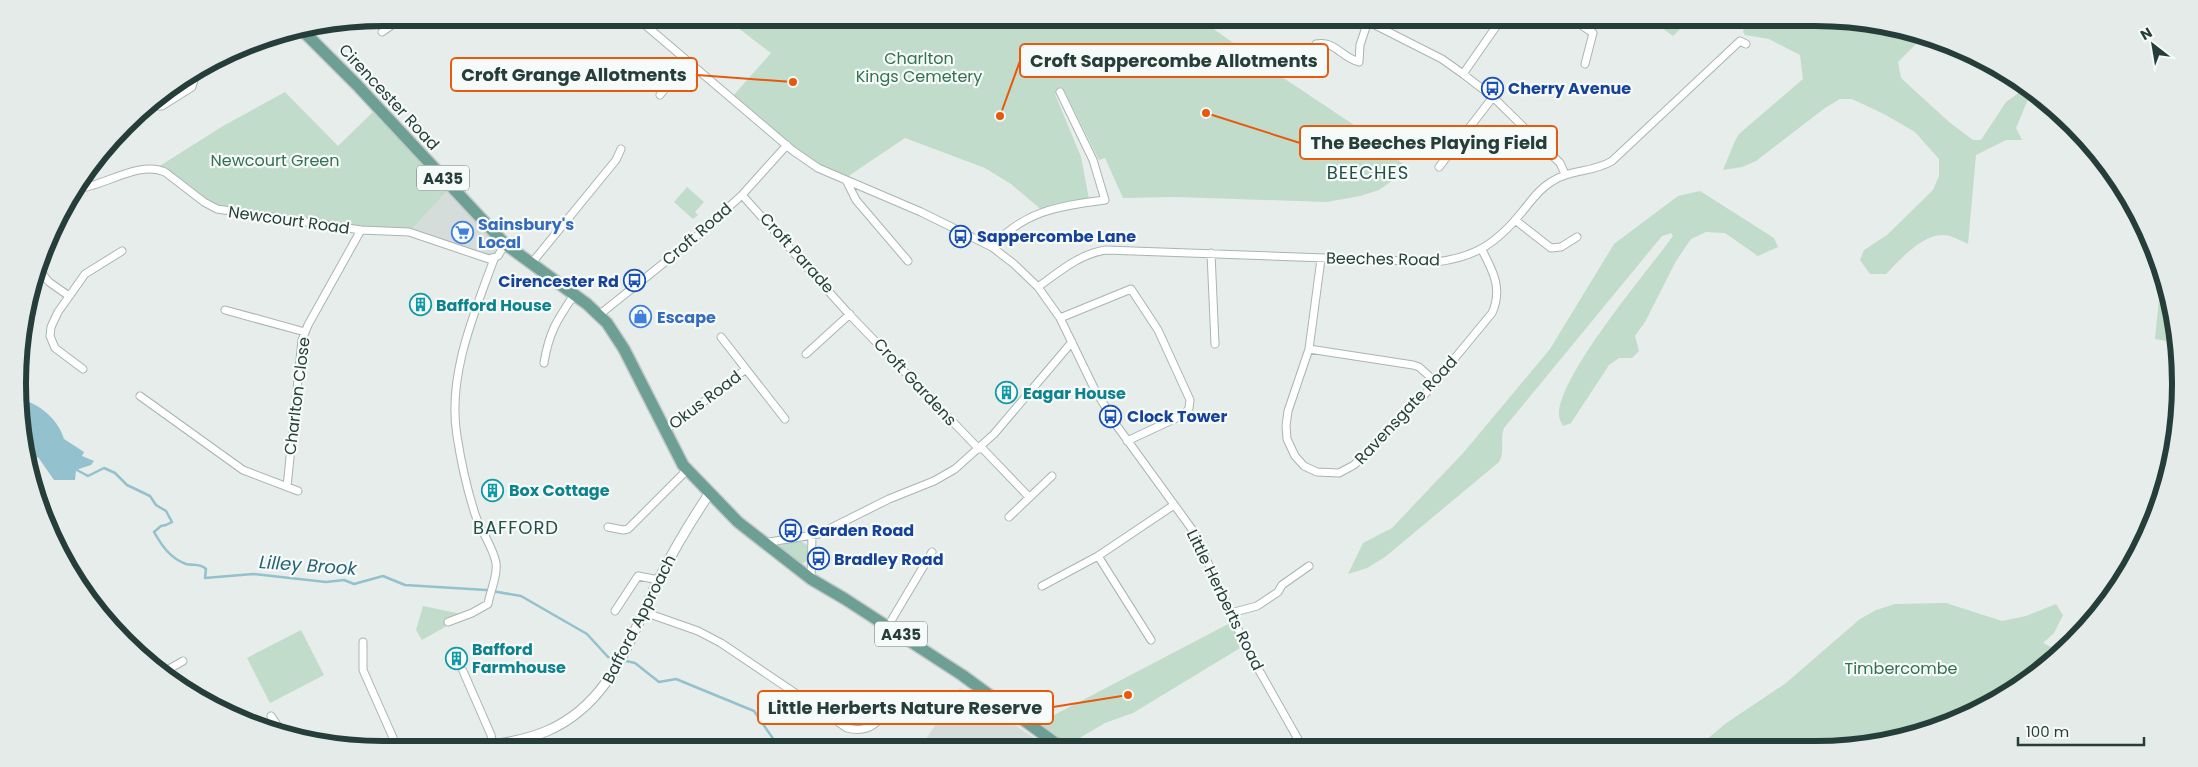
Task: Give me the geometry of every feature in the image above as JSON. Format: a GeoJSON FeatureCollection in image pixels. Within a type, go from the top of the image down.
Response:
{"type":"FeatureCollection","features":[{"type":"Feature","properties":{"kind":"main road","name":"Cirencester Road"},"geometry":{"type":"LineString","coordinates":[[307,35],[357,85],[505,244],[599,315],[614,332],[624,348],[664,430],[687,470],[709,494],[763,543],[811,579],[888,626],[962,675],[1053,741]]}},
{"type":"Feature","properties":{"kind":"street"},"geometry":{"type":"LineString","coordinates":[[382,32],[391,26]]}},
{"type":"Feature","properties":{"kind":"street","name":"Little Herberts Road"},"geometry":{"type":"LineString","coordinates":[[645,26],[759,119],[787,145],[818,168],[847,182],[922,212],[992,247],[1014,264],[1038,287],[1060,318],[1094,388],[1127,441],[1194,532],[1247,649],[1299,741]]}},
{"type":"Feature","properties":{"kind":"street"},"geometry":{"type":"LineString","coordinates":[[1306,67],[1316,44],[1330,44],[1340,53],[1359,62],[1360,45],[1366,26]]}},
{"type":"Feature","properties":{"kind":"street"},"geometry":{"type":"LineString","coordinates":[[1378,26],[1442,59],[1493,97],[1560,163],[1565,174]]}},
{"type":"Feature","properties":{"kind":"street"},"geometry":{"type":"LineString","coordinates":[[1463,74],[1496,26]]}},
{"type":"Feature","properties":{"kind":"street"},"geometry":{"type":"LineString","coordinates":[[1583,26],[1593,32],[1585,64]]}},
{"type":"Feature","properties":{"kind":"street","name":"Beeches Road"},"geometry":{"type":"LineString","coordinates":[[1038,287],[1077,260],[1099,251],[1211,253],[1436,262],[1460,258],[1482,250],[1498,238],[1540,190],[1552,181],[1565,174],[1597,168],[1612,161],[1740,41],[1746,44]]}},
{"type":"Feature","properties":{"kind":"street"},"geometry":{"type":"LineString","coordinates":[[660,95],[687,61]]}},
{"type":"Feature","properties":{"kind":"street"},"geometry":{"type":"LineString","coordinates":[[159,106],[162,106],[192,87],[194,81]]}},
{"type":"Feature","properties":{"kind":"street"},"geometry":{"type":"LineString","coordinates":[[992,247],[1011,228],[1030,217],[1068,206],[1105,200],[1093,160],[1060,92]]}},
{"type":"Feature","properties":{"kind":"street"},"geometry":{"type":"LineString","coordinates":[[1439,167],[1493,97]]}},
{"type":"Feature","properties":{"kind":"street","name":"Croft Road"},"geometry":{"type":"LineString","coordinates":[[599,315],[687,245],[742,195],[787,145]]}},
{"type":"Feature","properties":{"kind":"street"},"geometry":{"type":"LineString","coordinates":[[531,264],[616,160],[620,149]]}},
{"type":"Feature","properties":{"kind":"street","name":"Newcourt Road"},"geometry":{"type":"LineString","coordinates":[[84,188],[139,171],[157,169],[217,209],[361,230],[409,232],[483,258],[494,259]]}},
{"type":"Feature","properties":{"kind":"street"},"geometry":{"type":"LineString","coordinates":[[847,182],[856,200],[908,261]]}},
{"type":"Feature","properties":{"kind":"street","name":"Croft Gardens"},"geometry":{"type":"LineString","coordinates":[[742,195],[850,314],[980,448]]}},
{"type":"Feature","properties":{"kind":"street"},"geometry":{"type":"LineString","coordinates":[[1515,220],[1551,248],[1561,247],[1577,237]]}},
{"type":"Feature","properties":{"kind":"street","name":"Charlton Close"},"geometry":{"type":"LineString","coordinates":[[287,487],[301,347],[305,332],[361,230]]}},
{"type":"Feature","properties":{"kind":"street"},"geometry":{"type":"LineString","coordinates":[[448,622],[472,614],[488,604],[495,575],[496,563],[475,514],[458,441],[455,403],[460,361],[475,311],[494,259],[505,244]]}},
{"type":"Feature","properties":{"kind":"street","name":"Ravensgate Road"},"geometry":{"type":"LineString","coordinates":[[1321,258],[1309,349],[1288,411],[1286,432],[1288,445],[1304,466],[1317,472],[1332,474],[1351,468],[1436,382],[1488,318],[1495,307],[1498,294],[1497,281],[1482,250]]}},
{"type":"Feature","properties":{"kind":"street"},"geometry":{"type":"LineString","coordinates":[[84,369],[58,351],[50,336],[53,322],[85,274],[122,251]]}},
{"type":"Feature","properties":{"kind":"street"},"geometry":{"type":"LineString","coordinates":[[1211,253],[1215,344]]}},
{"type":"Feature","properties":{"kind":"street"},"geometry":{"type":"LineString","coordinates":[[43,275],[69,296]]}},
{"type":"Feature","properties":{"kind":"street"},"geometry":{"type":"LineString","coordinates":[[1060,318],[1130,289],[1158,330],[1190,400],[1189,408],[1182,416],[1127,441]]}},
{"type":"Feature","properties":{"kind":"street"},"geometry":{"type":"LineString","coordinates":[[544,363],[548,340],[556,322],[574,296]]}},
{"type":"Feature","properties":{"kind":"street"},"geometry":{"type":"LineString","coordinates":[[225,310],[305,332]]}},
{"type":"Feature","properties":{"kind":"street"},"geometry":{"type":"LineString","coordinates":[[806,354],[850,314]]}},
{"type":"Feature","properties":{"kind":"street","name":"Okus Road"},"geometry":{"type":"LineString","coordinates":[[721,336],[785,419]]}},
{"type":"Feature","properties":{"kind":"street"},"geometry":{"type":"LineString","coordinates":[[763,543],[825,531],[889,499],[945,476],[980,448],[1072,342]]}},
{"type":"Feature","properties":{"kind":"street"},"geometry":{"type":"LineString","coordinates":[[1309,349],[1413,365],[1420,367],[1436,382]]}},
{"type":"Feature","properties":{"kind":"street","name":"Okus Road"},"geometry":{"type":"LineString","coordinates":[[664,430],[679,421],[746,369]]}},
{"type":"Feature","properties":{"kind":"street"},"geometry":{"type":"LineString","coordinates":[[140,396],[244,470],[298,490]]}},
{"type":"Feature","properties":{"kind":"street"},"geometry":{"type":"LineString","coordinates":[[980,448],[1030,497]]}},
{"type":"Feature","properties":{"kind":"street"},"geometry":{"type":"LineString","coordinates":[[608,527],[623,530],[630,527],[637,517],[657,501],[687,470]]}},
{"type":"Feature","properties":{"kind":"street"},"geometry":{"type":"LineString","coordinates":[[1009,517],[1052,476]]}},
{"type":"Feature","properties":{"kind":"street","name":"Bafford Approach"},"geometry":{"type":"LineString","coordinates":[[512,741],[536,736],[560,724],[582,709],[601,691],[616,669],[631,641],[676,547],[709,494]]}},
{"type":"Feature","properties":{"kind":"street"},"geometry":{"type":"LineString","coordinates":[[1042,586],[1098,556],[1174,505]]}},
{"type":"Feature","properties":{"kind":"street"},"geometry":{"type":"LineString","coordinates":[[811,579],[812,535]]}},
{"type":"Feature","properties":{"kind":"street"},"geometry":{"type":"LineString","coordinates":[[888,626],[932,552]]}},
{"type":"Feature","properties":{"kind":"street"},"geometry":{"type":"LineString","coordinates":[[1098,556],[1151,640]]}},
{"type":"Feature","properties":{"kind":"street"},"geometry":{"type":"LineString","coordinates":[[1231,613],[1257,606],[1278,592],[1282,585],[1309,566]]}},
{"type":"Feature","properties":{"kind":"street"},"geometry":{"type":"LineString","coordinates":[[614,610],[638,576],[659,580]]}},
{"type":"Feature","properties":{"kind":"street"},"geometry":{"type":"LineString","coordinates":[[644,612],[698,631],[721,643],[847,728],[862,730],[872,727],[892,704]]}},
{"type":"Feature","properties":{"kind":"street"},"geometry":{"type":"LineString","coordinates":[[363,642],[363,670],[394,741]]}},
{"type":"Feature","properties":{"kind":"street"},"geometry":{"type":"LineString","coordinates":[[168,669],[183,661]]}},
{"type":"Feature","properties":{"kind":"street"},"geometry":{"type":"LineString","coordinates":[[463,671],[491,735],[492,741]]}},
{"type":"Feature","properties":{"kind":"street"},"geometry":{"type":"LineString","coordinates":[[271,716],[277,724]]}},
{"type":"Feature","properties":{"kind":"street"},"geometry":{"type":"LineString","coordinates":[[536,736],[537,741]]}},
{"type":"Feature","properties":{"kind":"shaded area"},"geometry":{"type":"Polygon","coordinates":[[[451,187],[505,244],[494,259],[409,232],[451,187]]]}},
{"type":"Feature","properties":{"kind":"shaded area"},"geometry":{"type":"Polygon","coordinates":[[[960,688],[1039,741],[925,741],[960,688]]]}},
{"type":"Feature","properties":{"kind":"green space","name":"Charlton Kings Cemetery"},"geometry":{"type":"Polygon","coordinates":[[[736,26],[1209,26],[1366,133],[1409,169],[1379,190],[1360,196],[1327,202],[1176,197],[1123,198],[1105,158],[1099,160],[1064,90],[1055,94],[1081,157],[1089,199],[1043,211],[1011,184],[985,168],[905,138],[850,175],[847,182],[818,168],[732,97],[771,53],[736,26]]]}},
{"type":"Feature","properties":{"kind":"green space"},"geometry":{"type":"Polygon","coordinates":[[[1659,26],[1684,26],[1673,36],[1659,26]]]}},
{"type":"Feature","properties":{"kind":"green space"},"geometry":{"type":"Polygon","coordinates":[[[1744,26],[1838,27],[1884,33],[1920,42],[1898,62],[1901,78],[1949,122],[1973,140],[1981,140],[2006,102],[2021,92],[2029,98],[2016,128],[2022,140],[2006,140],[1976,155],[1968,244],[1950,236],[1932,237],[1915,247],[1886,274],[1870,274],[1860,260],[1864,250],[1887,235],[1933,190],[1939,176],[1939,159],[1915,132],[1884,114],[1852,99],[1840,99],[1825,108],[1756,161],[1742,167],[1723,170],[1739,134],[1803,79],[1800,55],[1769,39],[1745,35],[1743,32],[1744,26]]]}},
{"type":"Feature","properties":{"kind":"green space","name":"Newcourt Green"},"geometry":{"type":"Polygon","coordinates":[[[285,92],[338,146],[378,107],[451,187],[409,232],[361,230],[217,209],[155,169],[223,126],[285,92]]]}},
{"type":"Feature","properties":{"kind":"green space"},"geometry":{"type":"Polygon","coordinates":[[[687,187],[704,202],[695,212],[698,215],[693,219],[674,202],[687,187]]]}},
{"type":"Feature","properties":{"kind":"green space"},"geometry":{"type":"Polygon","coordinates":[[[1700,191],[1774,238],[1778,247],[1758,256],[1725,233],[1706,232],[1691,239],[1676,261],[1645,322],[1635,336],[1639,351],[1632,358],[1619,358],[1609,365],[1571,423],[1563,426],[1559,415],[1563,398],[1573,376],[1606,324],[1673,236],[1671,233],[1662,236],[1504,428],[1502,453],[1499,462],[1385,557],[1367,568],[1348,574],[1363,543],[1392,528],[1464,452],[1550,349],[1614,244],[1678,196],[1700,191]]]}},
{"type":"Feature","properties":{"kind":"green space"},"geometry":{"type":"Polygon","coordinates":[[[2160,291],[2169,342],[2155,339],[2160,291]]]}},
{"type":"Feature","properties":{"kind":"green space"},"geometry":{"type":"Polygon","coordinates":[[[2171,359],[2172,385],[2169,384],[2168,364],[2171,359]]]}},
{"type":"Feature","properties":{"kind":"green space"},"geometry":{"type":"Polygon","coordinates":[[[799,540],[807,545],[807,561],[801,564],[780,549],[780,545],[784,542],[799,540]]]}},
{"type":"Feature","properties":{"kind":"green space","name":"Timbercombe"},"geometry":{"type":"Polygon","coordinates":[[[1946,603],[2002,621],[2026,616],[2056,604],[2063,615],[2054,633],[2043,643],[2054,648],[2032,667],[2013,681],[1973,704],[1929,722],[1884,734],[1838,740],[1705,741],[1725,724],[1786,683],[1860,619],[1876,610],[1895,604],[1946,603]]]}},
{"type":"Feature","properties":{"kind":"green space"},"geometry":{"type":"Polygon","coordinates":[[[423,606],[466,615],[422,640],[416,630],[423,606]]]}},
{"type":"Feature","properties":{"kind":"green space"},"geometry":{"type":"Polygon","coordinates":[[[1234,621],[1245,645],[1133,713],[1105,723],[1074,741],[1059,741],[1037,724],[1234,621]]]}},
{"type":"Feature","properties":{"kind":"green space"},"geometry":{"type":"Polygon","coordinates":[[[301,630],[324,675],[270,703],[247,658],[301,630]]]}},
{"type":"Feature","properties":{"kind":"water"},"geometry":{"type":"Polygon","coordinates":[[[27,401],[49,415],[62,432],[64,439],[84,452],[82,456],[94,461],[91,465],[76,470],[75,480],[54,480],[38,457],[34,460],[29,430],[27,401]]]}},
{"type":"Feature","properties":{"kind":"waterway","name":"Lilley Brook"},"geometry":{"type":"LineString","coordinates":[[75,469],[88,476],[104,468],[115,473],[127,485],[150,496],[156,505],[166,511],[172,522],[161,526],[154,532],[160,542],[171,555],[180,561],[204,567],[206,569],[205,578],[253,574],[326,582],[344,580],[354,584],[383,576],[405,585],[486,590],[521,596],[587,634],[608,657],[635,663],[659,682],[676,679],[754,711],[775,741]]}},
{"type":"Feature","properties":{"kind":"place","name":"Croft Grange Allotments"},"geometry":{"type":"Point","coordinates":[793,82]}},
{"type":"Feature","properties":{"kind":"place","name":"Cherry Avenue"},"geometry":{"type":"Point","coordinates":[1492,88]}},
{"type":"Feature","properties":{"kind":"place","name":"The Beeches Playing Field"},"geometry":{"type":"Point","coordinates":[1206,113]}},
{"type":"Feature","properties":{"kind":"place","name":"Croft Sappercombe Allotments"},"geometry":{"type":"Point","coordinates":[1000,116]}},
{"type":"Feature","properties":{"kind":"place","name":"Sainsbury's Local"},"geometry":{"type":"Point","coordinates":[462,233]}},
{"type":"Feature","properties":{"kind":"place","name":"Sappercombe Lane"},"geometry":{"type":"Point","coordinates":[961,236]}},
{"type":"Feature","properties":{"kind":"place","name":"Cirencester Rd"},"geometry":{"type":"Point","coordinates":[635,281]}},
{"type":"Feature","properties":{"kind":"place","name":"Bafford House"},"geometry":{"type":"Point","coordinates":[420,305]}},
{"type":"Feature","properties":{"kind":"place","name":"Escape"},"geometry":{"type":"Point","coordinates":[641,317]}},
{"type":"Feature","properties":{"kind":"place","name":"Eagar House"},"geometry":{"type":"Point","coordinates":[1007,393]}},
{"type":"Feature","properties":{"kind":"place","name":"Clock Tower"},"geometry":{"type":"Point","coordinates":[1111,416]}},
{"type":"Feature","properties":{"kind":"place","name":"Box Cottage"},"geometry":{"type":"Point","coordinates":[493,490]}},
{"type":"Feature","properties":{"kind":"place","name":"Garden Road"},"geometry":{"type":"Point","coordinates":[791,530]}},
{"type":"Feature","properties":{"kind":"place","name":"Bradley Road"},"geometry":{"type":"Point","coordinates":[818,559]}},
{"type":"Feature","properties":{"kind":"place","name":"Bafford Farmhouse"},"geometry":{"type":"Point","coordinates":[456,658]}},
{"type":"Feature","properties":{"kind":"place","name":"Little Herberts Nature Reserve"},"geometry":{"type":"Point","coordinates":[1128,695]}},
{"type":"Feature","properties":{"kind":"district","name":"BEECHES"},"geometry":{"type":"Point","coordinates":[1368,172]}},
{"type":"Feature","properties":{"kind":"district","name":"BAFFORD"},"geometry":{"type":"Point","coordinates":[516,527]}}]}
